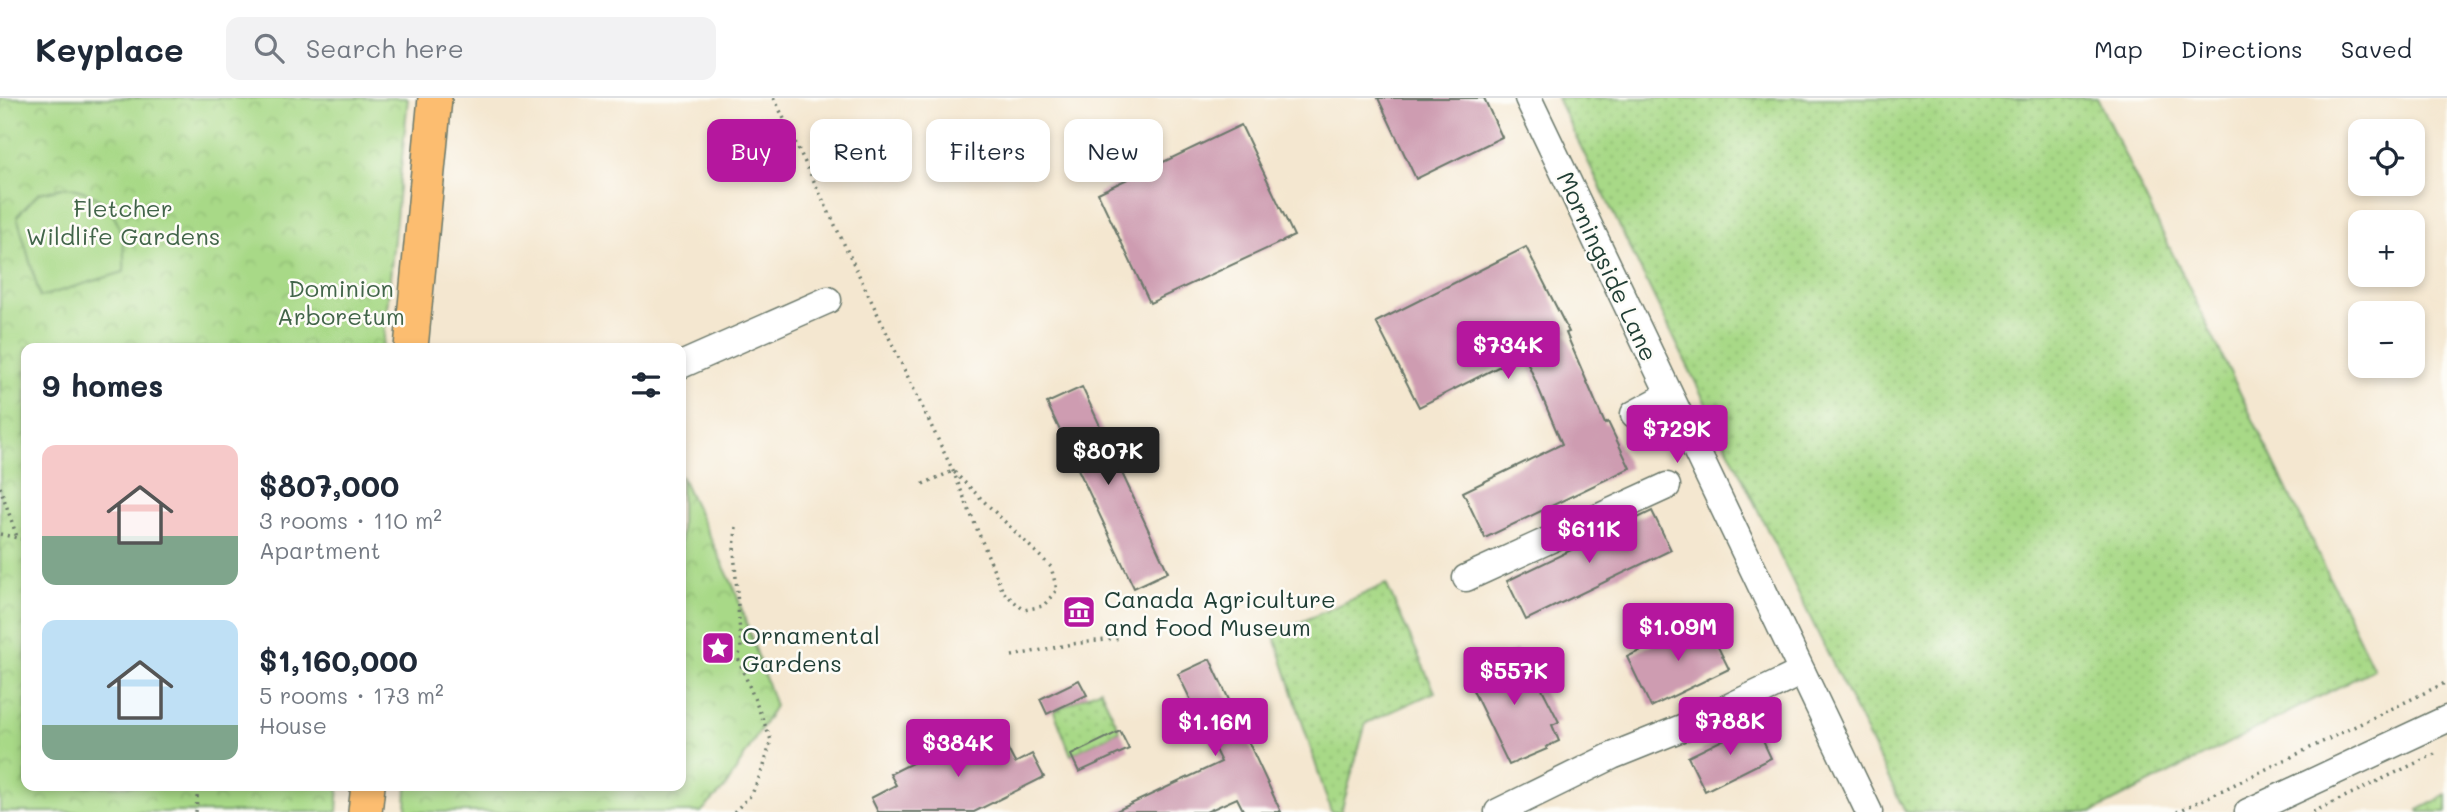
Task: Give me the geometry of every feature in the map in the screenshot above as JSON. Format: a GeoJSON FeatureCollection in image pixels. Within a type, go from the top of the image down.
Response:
{"type":"FeatureCollection","features":[{"type":"Feature","properties":{"kind":"main road"},"geometry":{"type":"LineString","coordinates":[[411,343],[435,98]]}},
{"type":"Feature","properties":{"kind":"main road"},"geometry":{"type":"LineString","coordinates":[[365,812],[367,791]]}},
{"type":"Feature","properties":{"kind":"street","name":"Morningside Lane"},"geometry":{"type":"LineString","coordinates":[[1528,98],[1869,812]]}},
{"type":"Feature","properties":{"kind":"street"},"geometry":{"type":"LineString","coordinates":[[686,363],[828,300]]}},
{"type":"Feature","properties":{"kind":"street"},"geometry":{"type":"LineString","coordinates":[[1634,414],[1669,395]]}},
{"type":"Feature","properties":{"kind":"street"},"geometry":{"type":"LineString","coordinates":[[1466,578],[1667,486]]}},
{"type":"Feature","properties":{"kind":"street"},"geometry":{"type":"LineString","coordinates":[[1498,812],[1612,756],[1704,719],[1802,672]]}},
{"type":"Feature","properties":{"kind":"street"},"geometry":{"type":"LineString","coordinates":[[2249,812],[2447,719]]}},
{"type":"Feature","properties":{"kind":"path"},"geometry":{"type":"LineString","coordinates":[[774,98],[953,471],[1003,592],[1024,610],[1043,606],[1057,590],[1052,566],[953,471]]}},
{"type":"Feature","properties":{"kind":"path"},"geometry":{"type":"LineString","coordinates":[[923,484],[953,471]]}},
{"type":"Feature","properties":{"kind":"path"},"geometry":{"type":"LineString","coordinates":[[0,487],[17,537]]}},
{"type":"Feature","properties":{"kind":"path"},"geometry":{"type":"LineString","coordinates":[[734,812],[752,794],[771,740],[738,658],[741,648],[734,550],[736,527]]}},
{"type":"Feature","properties":{"kind":"path"},"geometry":{"type":"LineString","coordinates":[[0,534],[21,538]]}},
{"type":"Feature","properties":{"kind":"path"},"geometry":{"type":"LineString","coordinates":[[1012,656],[1072,644],[1122,638]]}},
{"type":"Feature","properties":{"kind":"path"},"geometry":{"type":"LineString","coordinates":[[2177,812],[2447,681]]}},
{"type":"Feature","properties":{"kind":"path"},"geometry":{"type":"LineString","coordinates":[[2313,812],[2447,748]]}},
{"type":"Feature","properties":{"kind":"path"},"geometry":{"type":"LineString","coordinates":[[196,812],[198,791]]}},
{"type":"Feature","properties":{"kind":"green space","name":"Fletcher Wildlife Gardens"},"geometry":{"type":"Polygon","coordinates":[[[0,98],[408,98],[384,343],[21,343],[21,791],[339,791],[337,812],[0,812],[0,98]]]}},
{"type":"Feature","properties":{"kind":"green space"},"geometry":{"type":"Polygon","coordinates":[[[1557,98],[2097,98],[2374,669],[2093,812],[1905,812],[1557,98]]]}},
{"type":"Feature","properties":{"kind":"green space"},"geometry":{"type":"Polygon","coordinates":[[[67,187],[83,191],[107,206],[123,242],[124,272],[40,297],[17,216],[39,193],[67,187]]]}},
{"type":"Feature","properties":{"kind":"green space","name":"Ornamental Gardens"},"geometry":{"type":"Polygon","coordinates":[[[686,487],[735,590],[775,706],[725,788],[701,812],[406,812],[407,791],[686,791],[686,487]]]}},
{"type":"Feature","properties":{"kind":"green space"},"geometry":{"type":"Polygon","coordinates":[[[1386,584],[1435,692],[1366,723],[1341,812],[1331,812],[1274,634],[1386,584]]]}},
{"type":"Feature","properties":{"kind":"green space"},"geometry":{"type":"Polygon","coordinates":[[[1100,689],[1120,731],[1071,755],[1054,711],[1100,689]]]}},
{"type":"Feature","properties":{"kind":"green space"},"geometry":{"type":"Polygon","coordinates":[[[2447,795],[2447,812],[2419,812],[2418,810],[2447,795]]]}},
{"type":"Feature","properties":{"kind":"building"},"geometry":{"type":"Polygon","coordinates":[[[1378,98],[1484,98],[1502,137],[1416,179],[1378,98]]]}},
{"type":"Feature","properties":{"kind":"building"},"geometry":{"type":"Polygon","coordinates":[[[1241,125],[1294,236],[1150,303],[1098,193],[1121,182],[1163,182],[1163,162],[1241,125]]]}},
{"type":"Feature","properties":{"kind":"building"},"geometry":{"type":"Polygon","coordinates":[[[1526,247],[1569,332],[1566,333],[1605,424],[1608,422],[1630,468],[1485,538],[1463,492],[1562,444],[1524,354],[1419,407],[1376,322],[1526,247]]]}},
{"type":"Feature","properties":{"kind":"building"},"geometry":{"type":"Polygon","coordinates":[[[1082,387],[1168,572],[1134,588],[1047,403],[1082,387]]]}},
{"type":"Feature","properties":{"kind":"building"},"geometry":{"type":"Polygon","coordinates":[[[1652,511],[1671,550],[1526,620],[1507,581],[1652,511]]]}},
{"type":"Feature","properties":{"kind":"building"},"geometry":{"type":"Polygon","coordinates":[[[1704,619],[1729,669],[1651,707],[1627,657],[1704,619]]]}},
{"type":"Feature","properties":{"kind":"building"},"geometry":{"type":"Polygon","coordinates":[[[1516,650],[1530,680],[1536,677],[1559,722],[1552,725],[1559,741],[1509,765],[1465,674],[1516,650]]]}},
{"type":"Feature","properties":{"kind":"building"},"geometry":{"type":"Polygon","coordinates":[[[1210,659],[1281,812],[1244,812],[1237,798],[1206,812],[1114,812],[1221,762],[1178,674],[1210,659]]]}},
{"type":"Feature","properties":{"kind":"building"},"geometry":{"type":"Polygon","coordinates":[[[1079,680],[1087,695],[1047,714],[1040,699],[1079,680]]]}},
{"type":"Feature","properties":{"kind":"building"},"geometry":{"type":"Polygon","coordinates":[[[1755,724],[1771,758],[1705,791],[1688,757],[1755,724]]]}},
{"type":"Feature","properties":{"kind":"building"},"geometry":{"type":"Polygon","coordinates":[[[1120,731],[1129,749],[1079,772],[1071,755],[1120,731]]]}},
{"type":"Feature","properties":{"kind":"building"},"geometry":{"type":"Polygon","coordinates":[[[1000,734],[1015,763],[1032,754],[1044,777],[974,812],[878,812],[871,798],[896,785],[890,774],[969,735],[975,746],[1000,734]]]}},
{"type":"Feature","properties":{"kind":"place","name":"Canada Agriculture and Food Museum"},"geometry":{"type":"Point","coordinates":[1079,612]}},
{"type":"Feature","properties":{"kind":"place","name":"Ornamental Gardens"},"geometry":{"type":"Point","coordinates":[718,648]}},
{"type":"Feature","properties":{"kind":"park label","name":"Dominion Arboretum"},"geometry":{"type":"Point","coordinates":[341,301]}}]}
